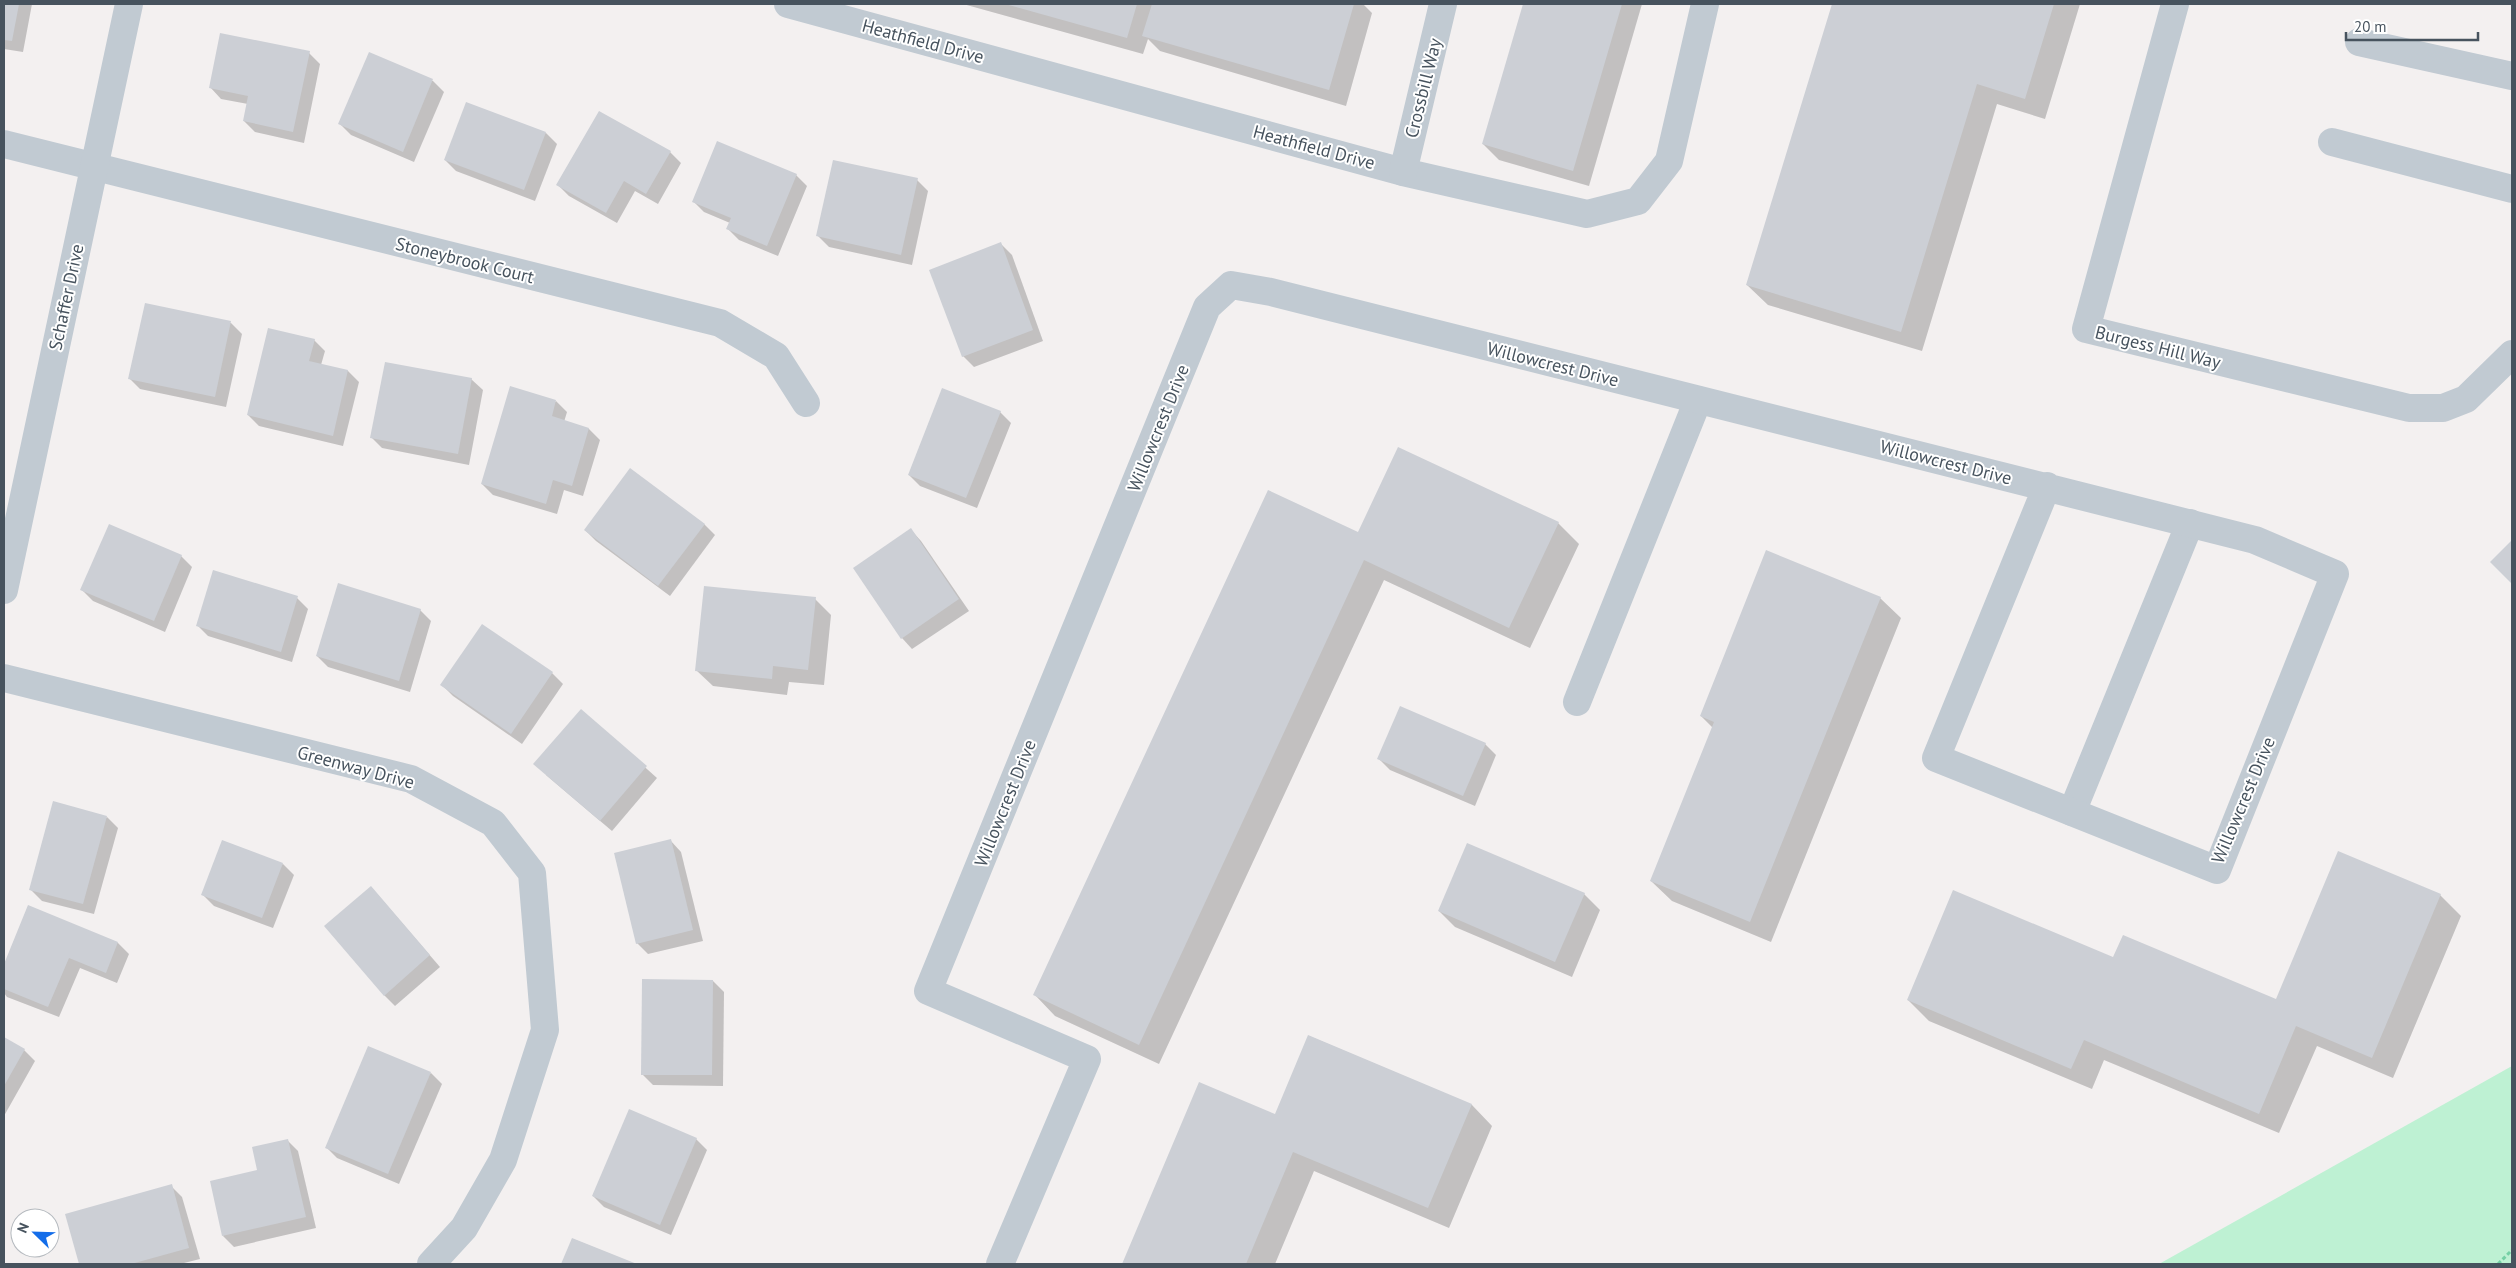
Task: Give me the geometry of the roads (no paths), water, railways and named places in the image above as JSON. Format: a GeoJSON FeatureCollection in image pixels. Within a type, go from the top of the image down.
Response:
{"type":"FeatureCollection","features":[{"type":"Feature","properties":{"kind":"street","name":"Schaffer Drive"},"geometry":{"type":"LineString","coordinates":[[4,590],[129,4]]}},
{"type":"Feature","properties":{"kind":"street","name":"Heathfield Drive"},"geometry":{"type":"LineString","coordinates":[[791,4],[1403,172],[1587,214],[1638,200],[1669,160],[1705,4]]}},
{"type":"Feature","properties":{"kind":"street","name":"Crossbill Way"},"geometry":{"type":"LineString","coordinates":[[1403,172],[1443,4]]}},
{"type":"Feature","properties":{"kind":"street","name":"Burgess Hill Way"},"geometry":{"type":"LineString","coordinates":[[2175,4],[2086,329],[2409,408],[2443,408],[2466,399],[2512,354]]}},
{"type":"Feature","properties":{"kind":"street"},"geometry":{"type":"LineString","coordinates":[[2360,42],[2512,76]]}},
{"type":"Feature","properties":{"kind":"street"},"geometry":{"type":"LineString","coordinates":[[2332,142],[2512,189]]}},
{"type":"Feature","properties":{"kind":"street","name":"Stoneybrook Court"},"geometry":{"type":"LineString","coordinates":[[4,144],[720,323],[776,356],[806,403]]}},
{"type":"Feature","properties":{"kind":"street","name":"Willowcrest Drive"},"geometry":{"type":"LineString","coordinates":[[1000,1264],[1087,1059],[928,990],[1207,307],[1231,285],[1271,292],[2047,486],[2255,540],[2335,574],[2217,870],[1936,758],[2047,486]]}},
{"type":"Feature","properties":{"kind":"street"},"geometry":{"type":"LineString","coordinates":[[1577,702],[1698,400]]}},
{"type":"Feature","properties":{"kind":"street"},"geometry":{"type":"LineString","coordinates":[[2072,812],[2190,523]]}},
{"type":"Feature","properties":{"kind":"street","name":"Greenway Drive"},"geometry":{"type":"LineString","coordinates":[[4,678],[411,779],[493,823],[532,873],[545,1030],[503,1160],[464,1228],[430,1264]]}}]}
